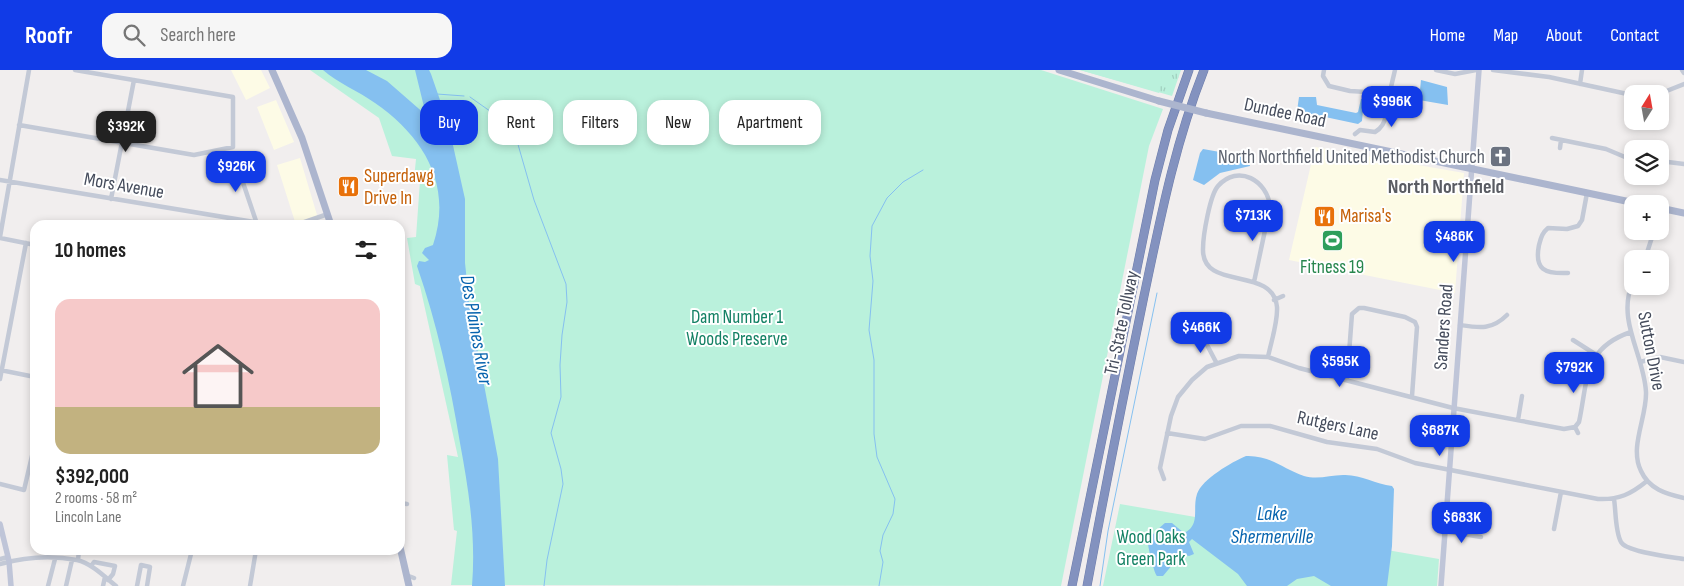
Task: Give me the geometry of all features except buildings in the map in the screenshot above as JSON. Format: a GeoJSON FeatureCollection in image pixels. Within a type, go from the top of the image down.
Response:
{"type":"FeatureCollection","features":[{"type":"Feature","properties":{"kind":"highway","name":"Tri-State Tollway"},"geometry":{"type":"LineString","coordinates":[[1072,586],[1155,180],[1168,130],[1189,70]]}},
{"type":"Feature","properties":{"kind":"highway","name":"Tri-State Tollway"},"geometry":{"type":"LineString","coordinates":[[1087,586],[1120,410],[1168,183],[1180,137],[1204,70]]}},
{"type":"Feature","properties":{"kind":"main road"},"geometry":{"type":"LineString","coordinates":[[272,70],[294,116],[330,220]]}},
{"type":"Feature","properties":{"kind":"main road","name":"Dundee Road"},"geometry":{"type":"LineString","coordinates":[[1058,70],[1159,101],[1206,113],[1624,201]]}},
{"type":"Feature","properties":{"kind":"main road","name":"Sanders Road"},"geometry":{"type":"LineString","coordinates":[[1441,586],[1477,70]]}},
{"type":"Feature","properties":{"kind":"main road"},"geometry":{"type":"LineString","coordinates":[[1669,210],[1684,213]]}},
{"type":"Feature","properties":{"kind":"main road"},"geometry":{"type":"LineString","coordinates":[[0,524],[8,559],[11,586]]}},
{"type":"Feature","properties":{"kind":"main road"},"geometry":{"type":"LineString","coordinates":[[402,555],[408,586]]}},
{"type":"Feature","properties":{"kind":"street"},"geometry":{"type":"LineString","coordinates":[[28,70],[0,238],[30,243]]}},
{"type":"Feature","properties":{"kind":"street"},"geometry":{"type":"LineString","coordinates":[[19,125],[194,154],[233,147],[233,97],[75,70]]}},
{"type":"Feature","properties":{"kind":"street"},"geometry":{"type":"LineString","coordinates":[[1324,70],[1325,82],[1329,86],[1350,91],[1384,93],[1390,87],[1395,70]]}},
{"type":"Feature","properties":{"kind":"street"},"geometry":{"type":"LineString","coordinates":[[1436,70],[1456,74],[1477,70]]}},
{"type":"Feature","properties":{"kind":"street"},"geometry":{"type":"LineString","coordinates":[[1493,70],[1524,71],[1624,94]]}},
{"type":"Feature","properties":{"kind":"street"},"geometry":{"type":"LineString","coordinates":[[1580,84],[1582,70]]}},
{"type":"Feature","properties":{"kind":"street"},"geometry":{"type":"LineString","coordinates":[[1682,70],[1684,74]]}},
{"type":"Feature","properties":{"kind":"street"},"geometry":{"type":"LineString","coordinates":[[111,199],[134,80]]}},
{"type":"Feature","properties":{"kind":"street"},"geometry":{"type":"LineString","coordinates":[[1669,90],[1684,84]]}},
{"type":"Feature","properties":{"kind":"street"},"geometry":{"type":"LineString","coordinates":[[1355,134],[1360,130],[1375,132],[1382,126],[1386,114],[1384,93]]}},
{"type":"Feature","properties":{"kind":"street"},"geometry":{"type":"LineString","coordinates":[[1552,138],[1618,152],[1624,155]]}},
{"type":"Feature","properties":{"kind":"street"},"geometry":{"type":"LineString","coordinates":[[1560,148],[1561,140]]}},
{"type":"Feature","properties":{"kind":"street"},"geometry":{"type":"LineString","coordinates":[[234,156],[256,220]]}},
{"type":"Feature","properties":{"kind":"street"},"geometry":{"type":"LineString","coordinates":[[1669,162],[1684,164]]}},
{"type":"Feature","properties":{"kind":"street"},"geometry":{"type":"LineString","coordinates":[[1254,282],[1270,207],[1266,190],[1260,182],[1241,176],[1232,177],[1214,192],[1202,250],[1205,260],[1211,268],[1221,275],[1254,282],[1268,290],[1277,307],[1268,357]]}},
{"type":"Feature","properties":{"kind":"street","name":"Mors Avenue"},"geometry":{"type":"LineString","coordinates":[[0,180],[234,220]]}},
{"type":"Feature","properties":{"kind":"street"},"geometry":{"type":"LineString","coordinates":[[1568,273],[1551,272],[1538,264],[1537,259],[1541,237],[1548,228],[1573,229],[1578,226],[1582,220],[1587,193]]}},
{"type":"Feature","properties":{"kind":"street"},"geometry":{"type":"LineString","coordinates":[[311,220],[328,214]]}},
{"type":"Feature","properties":{"kind":"street"},"geometry":{"type":"LineString","coordinates":[[0,379],[26,243]]}},
{"type":"Feature","properties":{"kind":"street","name":"Sutton Drive"},"geometry":{"type":"LineString","coordinates":[[1630,295],[1627,306],[1631,332],[1640,362],[1646,393],[1637,458],[1640,471],[1647,481]]}},
{"type":"Feature","properties":{"kind":"street"},"geometry":{"type":"LineString","coordinates":[[1274,300],[1284,296]]}},
{"type":"Feature","properties":{"kind":"street"},"geometry":{"type":"LineString","coordinates":[[1347,380],[1353,308],[1364,308],[1405,317],[1417,320],[1412,396]]}},
{"type":"Feature","properties":{"kind":"street"},"geometry":{"type":"LineString","coordinates":[[1460,325],[1477,328],[1498,325],[1508,315]]}},
{"type":"Feature","properties":{"kind":"street"},"geometry":{"type":"LineString","coordinates":[[1164,479],[1160,468],[1174,406],[1184,388],[1199,373],[1216,362],[1239,356],[1268,357],[1299,368],[1453,408],[1564,429],[1575,427],[1579,422],[1592,362],[1596,354],[1606,343],[1631,332]]}},
{"type":"Feature","properties":{"kind":"street"},"geometry":{"type":"LineString","coordinates":[[1196,336],[1206,343],[1216,362]]}},
{"type":"Feature","properties":{"kind":"street"},"geometry":{"type":"LineString","coordinates":[[1573,340],[1596,354]]}},
{"type":"Feature","properties":{"kind":"street"},"geometry":{"type":"LineString","coordinates":[[1640,362],[1660,358],[1684,362]]}},
{"type":"Feature","properties":{"kind":"street"},"geometry":{"type":"LineString","coordinates":[[1,370],[30,376]]}},
{"type":"Feature","properties":{"kind":"street"},"geometry":{"type":"LineString","coordinates":[[1518,420],[1522,396]]}},
{"type":"Feature","properties":{"kind":"street","name":"Rutgers Lane"},"geometry":{"type":"LineString","coordinates":[[1168,433],[1205,439],[1241,426],[1270,426],[1328,442],[1377,449],[1415,463],[1598,499],[1614,499],[1635,491],[1647,481]]}},
{"type":"Feature","properties":{"kind":"street"},"geometry":{"type":"LineString","coordinates":[[1575,427],[1578,434]]}},
{"type":"Feature","properties":{"kind":"street"},"geometry":{"type":"LineString","coordinates":[[0,484],[24,490],[30,467]]}},
{"type":"Feature","properties":{"kind":"street"},"geometry":{"type":"LineString","coordinates":[[1647,481],[1664,493],[1684,498]]}},
{"type":"Feature","properties":{"kind":"street"},"geometry":{"type":"LineString","coordinates":[[1554,529],[1561,492]]}},
{"type":"Feature","properties":{"kind":"street"},"geometry":{"type":"LineString","coordinates":[[1614,499],[1620,538],[1624,545],[1684,559]]}},
{"type":"Feature","properties":{"kind":"street"},"geometry":{"type":"LineString","coordinates":[[1445,532],[1481,537]]}},
{"type":"Feature","properties":{"kind":"street"},"geometry":{"type":"LineString","coordinates":[[78,555],[78,560]]}},
{"type":"Feature","properties":{"kind":"street"},"geometry":{"type":"LineString","coordinates":[[183,586],[191,555]]}},
{"type":"Feature","properties":{"kind":"street"},"geometry":{"type":"LineString","coordinates":[[250,586],[255,555]]}},
{"type":"Feature","properties":{"kind":"street"},"geometry":{"type":"LineString","coordinates":[[0,559],[42,557],[78,560],[91,566],[116,586]]}},
{"type":"Feature","properties":{"kind":"street"},"geometry":{"type":"LineString","coordinates":[[0,564],[8,559]]}},
{"type":"Feature","properties":{"kind":"street"},"geometry":{"type":"LineString","coordinates":[[48,586],[55,559]]}},
{"type":"Feature","properties":{"kind":"street"},"geometry":{"type":"LineString","coordinates":[[66,586],[72,560]]}},
{"type":"Feature","properties":{"kind":"street"},"geometry":{"type":"LineString","coordinates":[[91,566],[94,562],[114,566],[113,574],[107,578],[103,586]]}},
{"type":"Feature","properties":{"kind":"street"},"geometry":{"type":"LineString","coordinates":[[137,586],[141,565],[150,567],[147,586]]}},
{"type":"Feature","properties":{"kind":"street"},"geometry":{"type":"LineString","coordinates":[[406,575],[414,578]]}},
{"type":"Feature","properties":{"kind":"shaded area"},"geometry":{"type":"Polygon","coordinates":[[[231,70],[261,70],[270,88],[246,100],[231,70]]]}},
{"type":"Feature","properties":{"kind":"shaded area"},"geometry":{"type":"Polygon","coordinates":[[[276,100],[294,142],[274,150],[257,107],[276,100]]]}},
{"type":"Feature","properties":{"kind":"shaded area"},"geometry":{"type":"Polygon","coordinates":[[[1315,147],[1464,173],[1455,293],[1289,260],[1315,147]]]}},
{"type":"Feature","properties":{"kind":"shaded area"},"geometry":{"type":"Polygon","coordinates":[[[300,158],[319,220],[294,220],[277,165],[300,158]]]}},
{"type":"Feature","properties":{"kind":"green space","name":"Dam Number 1 Woods Preserve"},"geometry":{"type":"Polygon","coordinates":[[[310,70],[1041,70],[1163,109],[1149,146],[1061,586],[451,585],[457,531],[454,530],[447,455],[458,457],[420,286],[415,284],[407,238],[416,237],[420,181],[414,179],[416,159],[392,156],[379,118],[310,70]]]}},
{"type":"Feature","properties":{"kind":"green space"},"geometry":{"type":"Polygon","coordinates":[[[1080,70],[1181,70],[1172,96],[1080,70]]]}},
{"type":"Feature","properties":{"kind":"green space"},"geometry":{"type":"Polygon","coordinates":[[[1080,70],[1172,70],[1170,76],[1162,75],[1159,93],[1080,70]]]}},
{"type":"Feature","properties":{"kind":"green space","name":"Wood Oaks Green Park"},"geometry":{"type":"Polygon","coordinates":[[[1120,504],[1439,559],[1437,586],[1103,586],[1120,504]]]}},
{"type":"Feature","properties":{"kind":"water"},"geometry":{"type":"Polygon","coordinates":[[[323,70],[366,70],[387,81],[420,110],[420,145],[453,145],[465,199],[465,263],[470,310],[498,459],[505,586],[472,586],[472,532],[469,496],[463,461],[442,353],[417,266],[419,261],[425,262],[429,260],[422,253],[425,248],[433,245],[438,223],[439,202],[430,164],[408,131],[392,116],[375,103],[323,70]]]}},
{"type":"Feature","properties":{"kind":"water"},"geometry":{"type":"Polygon","coordinates":[[[415,70],[429,70],[440,100],[422,100],[415,70]]]}},
{"type":"Feature","properties":{"kind":"water"},"geometry":{"type":"Polygon","coordinates":[[[1421,80],[1447,87],[1448,105],[1419,100],[1421,80]]]}},
{"type":"Feature","properties":{"kind":"water"},"geometry":{"type":"Polygon","coordinates":[[[1299,97],[1316,97],[1317,105],[1356,113],[1358,112],[1361,99],[1364,99],[1362,121],[1358,124],[1297,111],[1299,97]]]}},
{"type":"Feature","properties":{"kind":"water"},"geometry":{"type":"Polygon","coordinates":[[[1203,149],[1248,157],[1250,166],[1220,173],[1204,185],[1193,180],[1200,153],[1203,149]]]}},
{"type":"Feature","properties":{"kind":"water","name":"Lake Shermerville"},"geometry":{"type":"Polygon","coordinates":[[[1246,456],[1255,456],[1269,460],[1304,476],[1349,475],[1392,486],[1394,489],[1392,546],[1387,586],[1331,586],[1314,576],[1297,579],[1287,586],[1247,586],[1238,574],[1192,539],[1189,542],[1194,554],[1189,556],[1177,553],[1174,555],[1178,558],[1163,576],[1157,576],[1150,553],[1149,539],[1165,523],[1172,523],[1184,533],[1189,530],[1194,521],[1197,494],[1200,488],[1218,472],[1246,456]]]}},
{"type":"Feature","properties":{"kind":"waterway"},"geometry":{"type":"LineString","coordinates":[[437,94],[464,96]]}},
{"type":"Feature","properties":{"kind":"waterway"},"geometry":{"type":"LineString","coordinates":[[470,97],[504,121],[517,141],[534,200],[566,284],[567,302],[560,365],[561,397],[551,433],[563,484],[547,560],[544,586]]}},
{"type":"Feature","properties":{"kind":"waterway"},"geometry":{"type":"LineString","coordinates":[[879,586],[883,562],[880,551],[883,535],[893,514],[895,499],[877,457],[874,434],[874,360],[869,330],[873,281],[870,256],[872,226],[887,198],[903,182],[923,170]]}},
{"type":"Feature","properties":{"kind":"waterway"},"geometry":{"type":"LineString","coordinates":[[1100,586],[1108,531],[1157,293]]}},
{"type":"Feature","properties":{"kind":"place","name":"North Northfield United Methodist Church"},"geometry":{"type":"Point","coordinates":[1501,157]}},
{"type":"Feature","properties":{"kind":"place","name":"Superdawg Drive In"},"geometry":{"type":"Point","coordinates":[348,187]}},
{"type":"Feature","properties":{"kind":"place","name":"Marisa's"},"geometry":{"type":"Point","coordinates":[1324,216]}},
{"type":"Feature","properties":{"kind":"place","name":"Fitness 19"},"geometry":{"type":"Point","coordinates":[1332,241]}},
{"type":"Feature","properties":{"kind":"district","name":"North Northfield"},"geometry":{"type":"Point","coordinates":[1446,187]}},
{"type":"Feature","properties":{"kind":"water label","name":"Des Plaines River"},"geometry":{"type":"Point","coordinates":[476,330]}}]}
